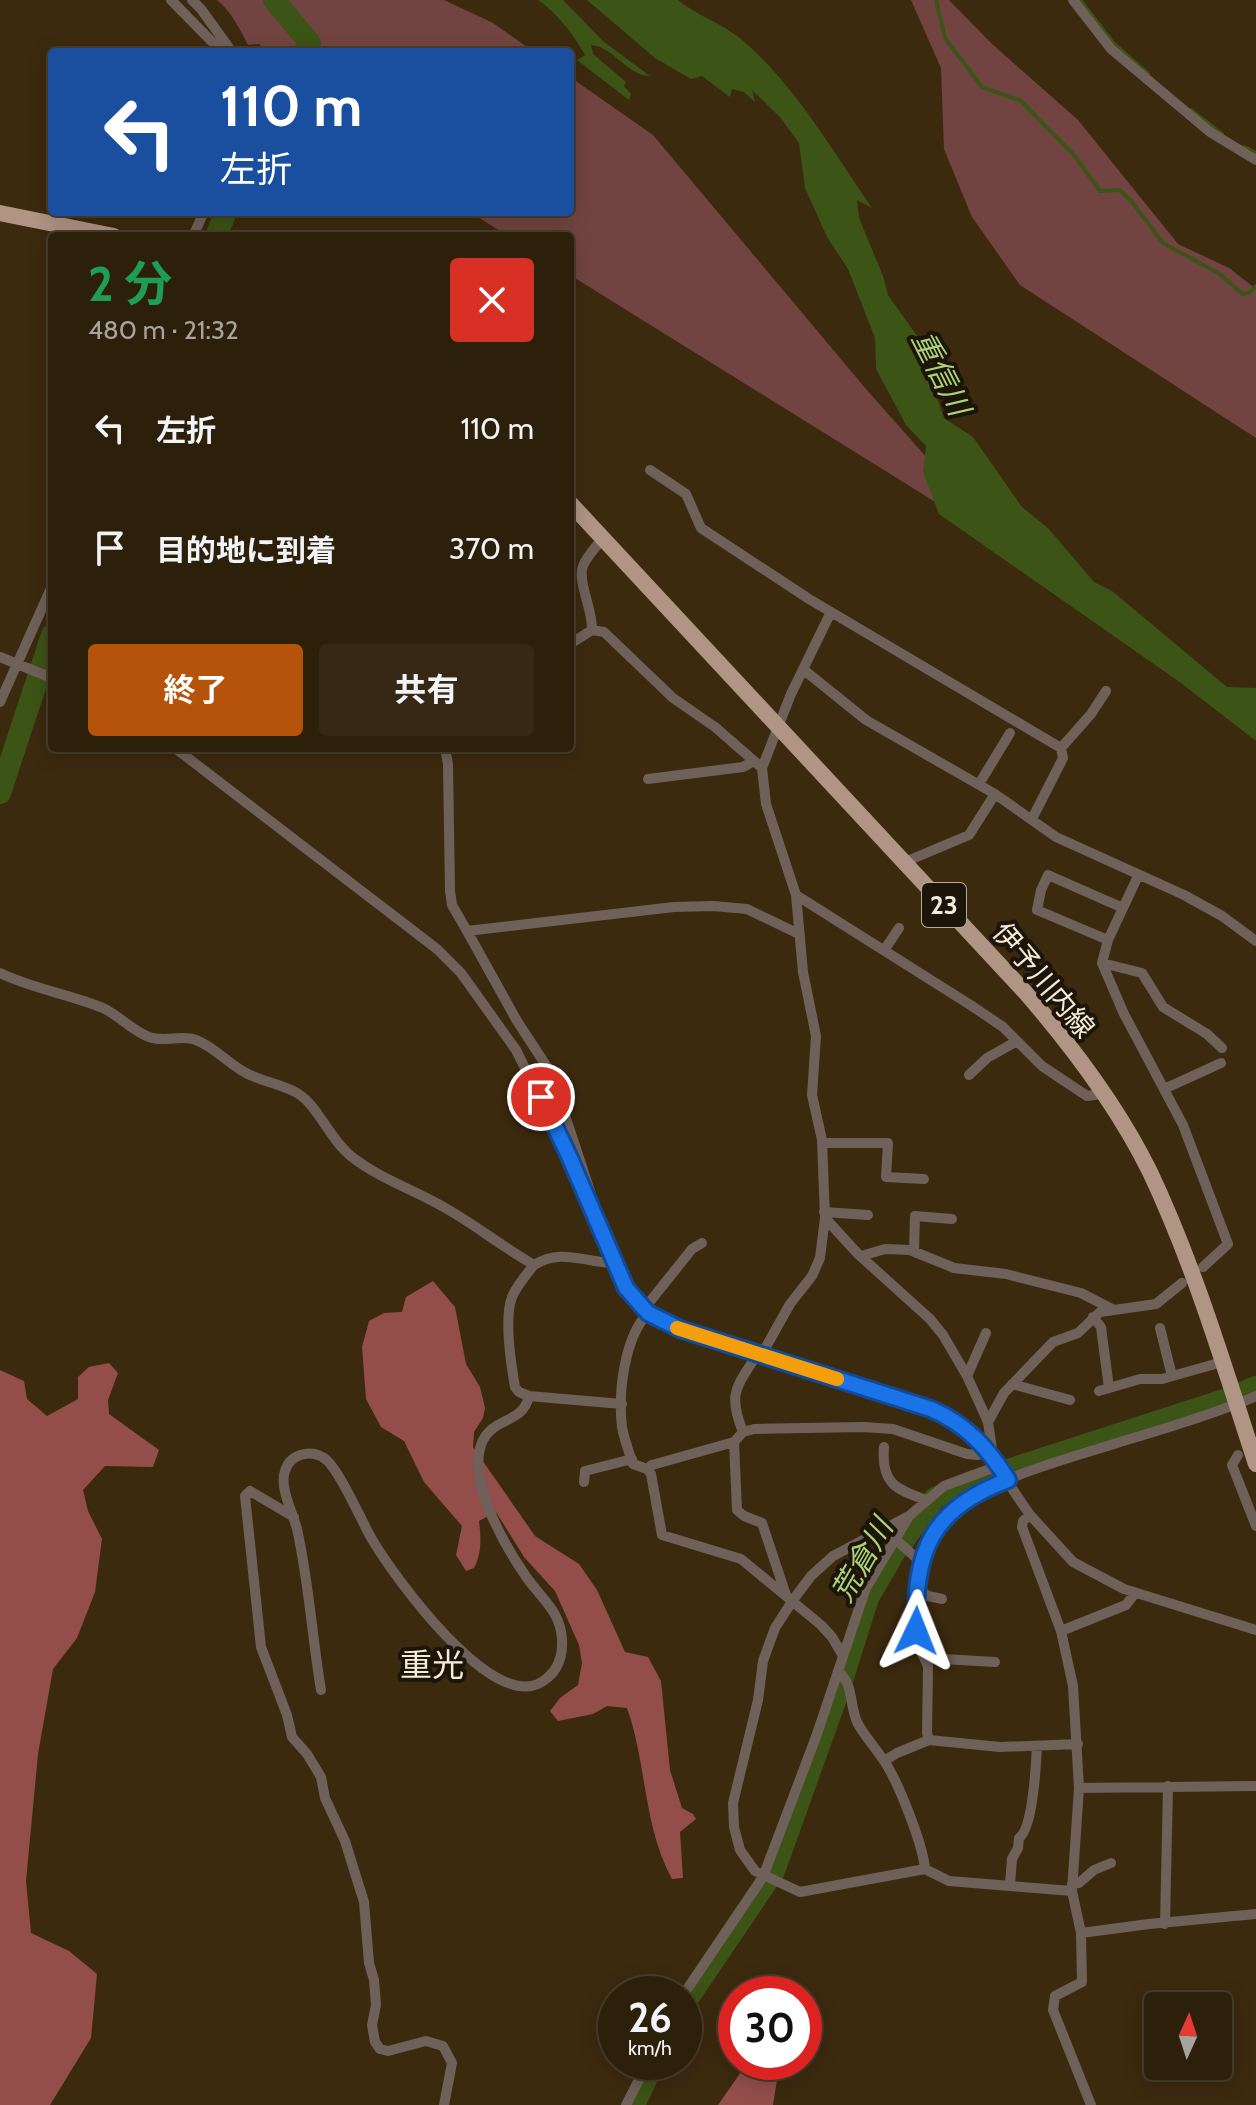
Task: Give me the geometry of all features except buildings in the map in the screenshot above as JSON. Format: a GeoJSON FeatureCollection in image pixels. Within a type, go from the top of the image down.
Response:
{"type":"FeatureCollection","features":[{"type":"Feature","properties":{"kind":"main road"},"geometry":{"type":"LineString","coordinates":[[0,213],[94,232]]}},
{"type":"Feature","properties":{"kind":"main road","name":"伊予川内線"},"geometry":{"type":"LineString","coordinates":[[574,508],[1033,1001],[1066,1042],[1148,1169],[1172,1221],[1256,1464]]}},
{"type":"Feature","properties":{"kind":"street"},"geometry":{"type":"LineString","coordinates":[[171,0],[218,48]]}},
{"type":"Feature","properties":{"kind":"street"},"geometry":{"type":"LineString","coordinates":[[192,0],[229,48]]}},
{"type":"Feature","properties":{"kind":"street"},"geometry":{"type":"LineString","coordinates":[[1073,0],[1111,49],[1210,132],[1256,160]]}},
{"type":"Feature","properties":{"kind":"street"},"geometry":{"type":"LineString","coordinates":[[650,470],[686,494],[701,528],[831,612],[1061,748],[1063,758],[1032,819]]}},
{"type":"Feature","properties":{"kind":"street"},"geometry":{"type":"LineString","coordinates":[[592,630],[592,614],[581,575],[588,558],[602,539]]}},
{"type":"Feature","properties":{"kind":"street"},"geometry":{"type":"LineString","coordinates":[[0,702],[48,595]]}},
{"type":"Feature","properties":{"kind":"street"},"geometry":{"type":"LineString","coordinates":[[758,765],[831,612]]}},
{"type":"Feature","properties":{"kind":"street"},"geometry":{"type":"LineString","coordinates":[[574,641],[592,630],[604,632],[673,698],[715,727],[758,765],[766,804],[796,895],[799,934],[816,1036],[812,1095],[822,1143],[824,1215],[820,1258],[812,1276],[790,1304],[735,1393],[735,1412],[743,1432]]}},
{"type":"Feature","properties":{"kind":"street"},"geometry":{"type":"LineString","coordinates":[[0,657],[48,676]]}},
{"type":"Feature","properties":{"kind":"street"},"geometry":{"type":"LineString","coordinates":[[804,670],[866,720],[979,784],[1056,837],[1184,895],[1222,916],[1256,941]]}},
{"type":"Feature","properties":{"kind":"street"},"geometry":{"type":"LineString","coordinates":[[1061,748],[1091,714],[1106,691]]}},
{"type":"Feature","properties":{"kind":"street"},"geometry":{"type":"LineString","coordinates":[[979,784],[1010,733]]}},
{"type":"Feature","properties":{"kind":"street"},"geometry":{"type":"LineString","coordinates":[[180,752],[424,939],[461,973],[516,1050],[569,1156],[613,1263],[632,1297],[646,1311],[680,1329],[931,1409],[963,1426],[999,1467],[1030,1515],[1073,1562],[1104,1581],[1135,1593],[1256,1630]]}},
{"type":"Feature","properties":{"kind":"street"},"geometry":{"type":"LineString","coordinates":[[446,752],[452,905],[517,1021],[551,1073],[591,1191],[590,1204]]}},
{"type":"Feature","properties":{"kind":"street"},"geometry":{"type":"LineString","coordinates":[[648,779],[758,765]]}},
{"type":"Feature","properties":{"kind":"street"},"geometry":{"type":"LineString","coordinates":[[905,862],[969,835],[995,794]]}},
{"type":"Feature","properties":{"kind":"street"},"geometry":{"type":"LineString","coordinates":[[1108,940],[1037,910],[1048,875],[1123,908]]}},
{"type":"Feature","properties":{"kind":"street"},"geometry":{"type":"LineString","coordinates":[[1138,876],[1108,940],[1102,963],[1124,1014],[1183,1125],[1228,1244],[1203,1267]]}},
{"type":"Feature","properties":{"kind":"street"},"geometry":{"type":"LineString","coordinates":[[796,895],[1003,1027],[1042,1066],[1087,1096],[1102,1094]]}},
{"type":"Feature","properties":{"kind":"street"},"geometry":{"type":"LineString","coordinates":[[467,931],[674,907],[713,906],[747,909],[799,934]]}},
{"type":"Feature","properties":{"kind":"street"},"geometry":{"type":"LineString","coordinates":[[885,949],[899,928]]}},
{"type":"Feature","properties":{"kind":"street"},"geometry":{"type":"LineString","coordinates":[[1102,963],[1142,973],[1163,1007],[1207,1034],[1222,1048]]}},
{"type":"Feature","properties":{"kind":"street"},"geometry":{"type":"LineString","coordinates":[[0,973],[27,985],[70,995],[102,1008],[121,1017],[139,1033],[150,1038],[194,1038],[245,1073],[296,1092],[308,1100],[333,1140],[350,1155],[393,1184],[448,1209],[534,1265]]}},
{"type":"Feature","properties":{"kind":"street"},"geometry":{"type":"LineString","coordinates":[[969,1075],[987,1058],[1017,1041]]}},
{"type":"Feature","properties":{"kind":"street"},"geometry":{"type":"LineString","coordinates":[[1164,1089],[1221,1063]]}},
{"type":"Feature","properties":{"kind":"street"},"geometry":{"type":"LineString","coordinates":[[822,1143],[888,1143],[886,1177],[924,1179]]}},
{"type":"Feature","properties":{"kind":"street"},"geometry":{"type":"LineString","coordinates":[[824,1215],[868,1215]]}},
{"type":"Feature","properties":{"kind":"street"},"geometry":{"type":"LineString","coordinates":[[824,1215],[861,1256],[930,1319],[967,1376],[988,1422],[999,1467],[992,1486],[947,1514],[930,1538],[922,1563],[917,1587],[916,1631],[919,1649],[926,1658],[929,1740]]}},
{"type":"Feature","properties":{"kind":"street"},"geometry":{"type":"LineString","coordinates":[[914,1251],[915,1216],[952,1219]]}},
{"type":"Feature","properties":{"kind":"street"},"geometry":{"type":"LineString","coordinates":[[702,1243],[692,1249],[646,1311],[631,1337],[622,1404],[622,1430],[633,1464],[647,1469],[651,1474],[662,1535],[741,1559],[790,1597],[832,1637],[843,1656]]}},
{"type":"Feature","properties":{"kind":"street"},"geometry":{"type":"LineString","coordinates":[[861,1256],[885,1249],[914,1251],[954,1268],[1006,1274],[1081,1293],[1112,1309]]}},
{"type":"Feature","properties":{"kind":"street"},"geometry":{"type":"LineString","coordinates":[[613,1263],[548,1256],[534,1265],[514,1291],[509,1318],[515,1387],[519,1392],[529,1396],[622,1404]]}},
{"type":"Feature","properties":{"kind":"street"},"geometry":{"type":"LineString","coordinates":[[988,1422],[1012,1384],[1053,1342],[1078,1333],[1093,1317],[1112,1309],[1156,1304],[1182,1283]]}},
{"type":"Feature","properties":{"kind":"street"},"geometry":{"type":"LineString","coordinates":[[1093,1317],[1101,1327],[1104,1389],[1140,1379],[1224,1366]]}},
{"type":"Feature","properties":{"kind":"street"},"geometry":{"type":"LineString","coordinates":[[1160,1328],[1172,1376]]}},
{"type":"Feature","properties":{"kind":"street"},"geometry":{"type":"LineString","coordinates":[[967,1376],[986,1333]]}},
{"type":"Feature","properties":{"kind":"street"},"geometry":{"type":"LineString","coordinates":[[1012,1384],[1070,1400]]}},
{"type":"Feature","properties":{"kind":"street"},"geometry":{"type":"LineString","coordinates":[[321,1690],[302,1552],[284,1486],[284,1472],[292,1459],[303,1453],[315,1454],[331,1465],[375,1543],[432,1620],[489,1675],[505,1684],[535,1685],[559,1665],[562,1636],[557,1617],[547,1599],[528,1580],[496,1527],[479,1468],[481,1446],[488,1433],[527,1407],[529,1396]]}},
{"type":"Feature","properties":{"kind":"street"},"geometry":{"type":"LineString","coordinates":[[696,1976],[763,1877],[797,1790],[866,1588],[909,1516],[944,1486],[999,1467],[1059,1461],[1256,1396]]}},
{"type":"Feature","properties":{"kind":"street"},"geometry":{"type":"LineString","coordinates":[[647,1469],[734,1442],[743,1432],[863,1427],[893,1429],[978,1455],[999,1467]]}},
{"type":"Feature","properties":{"kind":"street"},"geometry":{"type":"LineString","coordinates":[[734,1442],[737,1510],[762,1523],[790,1597]]}},
{"type":"Feature","properties":{"kind":"street"},"geometry":{"type":"LineString","coordinates":[[884,1447],[883,1470],[889,1480],[907,1493],[926,1500]]}},
{"type":"Feature","properties":{"kind":"street"},"geometry":{"type":"LineString","coordinates":[[1238,1455],[1232,1465],[1256,1526]]}},
{"type":"Feature","properties":{"kind":"street"},"geometry":{"type":"LineString","coordinates":[[584,1482],[585,1471],[632,1459]]}},
{"type":"Feature","properties":{"kind":"street"},"geometry":{"type":"LineString","coordinates":[[294,1517],[250,1491],[245,1496],[261,1647],[287,1715],[292,1737],[315,1764],[321,1777],[325,1798],[352,1862],[364,1902],[376,2005],[372,2025],[375,2042],[380,2049],[388,2051],[426,2041],[443,2046],[452,2063],[444,2105]]}},
{"type":"Feature","properties":{"kind":"street"},"geometry":{"type":"LineString","coordinates":[[1030,1515],[1023,1521],[1022,1527],[1061,1631],[1073,1686],[1078,1744],[1079,1788],[1072,1887],[1081,1933],[1082,1982],[1055,1996],[1053,2010],[1091,2105]]}},
{"type":"Feature","properties":{"kind":"street"},"geometry":{"type":"LineString","coordinates":[[909,1516],[833,1556],[790,1597],[775,1628],[763,1661],[758,1700],[733,1803],[734,1827],[747,1863],[763,1877],[800,1892],[925,1869],[949,1881],[1072,1887],[1094,1870],[1111,1863]]}},
{"type":"Feature","properties":{"kind":"street"},"geometry":{"type":"LineString","coordinates":[[895,1539],[922,1563]]}},
{"type":"Feature","properties":{"kind":"street"},"geometry":{"type":"LineString","coordinates":[[917,1587],[928,1596],[942,1599]]}},
{"type":"Feature","properties":{"kind":"street"},"geometry":{"type":"LineString","coordinates":[[1061,1631],[1126,1605],[1135,1593]]}},
{"type":"Feature","properties":{"kind":"street"},"geometry":{"type":"LineString","coordinates":[[926,1658],[995,1662]]}},
{"type":"Feature","properties":{"kind":"street"},"geometry":{"type":"LineString","coordinates":[[838,1671],[849,1682],[851,1703],[858,1723],[884,1761],[902,1797],[925,1869]]}},
{"type":"Feature","properties":{"kind":"street"},"geometry":{"type":"LineString","coordinates":[[884,1761],[929,1740],[966,1746],[1078,1744]]}},
{"type":"Feature","properties":{"kind":"street"},"geometry":{"type":"LineString","coordinates":[[1010,1884],[1013,1854],[1018,1848],[1019,1838],[1026,1833],[1030,1818],[1037,1746]]}},
{"type":"Feature","properties":{"kind":"street"},"geometry":{"type":"LineString","coordinates":[[1165,1924],[1168,1786]]}},
{"type":"Feature","properties":{"kind":"street"},"geometry":{"type":"LineString","coordinates":[[1079,1788],[1256,1786]]}},
{"type":"Feature","properties":{"kind":"street"},"geometry":{"type":"LineString","coordinates":[[1081,1933],[1256,1914]]}},
{"type":"Feature","properties":{"kind":"street"},"geometry":{"type":"LineString","coordinates":[[626,2105],[639,2080]]}},
{"type":"Feature","properties":{"kind":"shaded area"},"geometry":{"type":"Polygon","coordinates":[[[217,0],[444,0],[493,23],[528,48],[260,48],[260,44],[248,45],[217,0]]]}},
{"type":"Feature","properties":{"kind":"shaded area"},"geometry":{"type":"Polygon","coordinates":[[[538,0],[563,0],[604,42],[650,76],[634,71],[607,51],[591,45],[593,54],[626,82],[624,86],[631,94],[629,100],[577,60],[585,55],[558,18],[538,0]]]}},
{"type":"Feature","properties":{"kind":"shaded area"},"geometry":{"type":"Polygon","coordinates":[[[587,0],[678,0],[741,39],[779,77],[812,119],[872,208],[857,200],[859,218],[888,295],[920,340],[944,418],[973,437],[1022,507],[1049,529],[1094,582],[1112,591],[1227,687],[1256,688],[1256,741],[1181,683],[939,514],[923,472],[926,446],[906,425],[876,369],[875,338],[848,269],[827,237],[805,188],[799,143],[779,116],[752,90],[755,102],[744,92],[732,89],[730,97],[702,76],[691,79],[655,58],[587,0]]]}},
{"type":"Feature","properties":{"kind":"shaded area"},"geometry":{"type":"Polygon","coordinates":[[[911,0],[949,0],[991,43],[1078,120],[1178,244],[1229,268],[1256,289],[1256,438],[1020,285],[972,217],[944,149],[941,68],[911,0]]]}},
{"type":"Feature","properties":{"kind":"shaded area"},"geometry":{"type":"Polygon","coordinates":[[[574,80],[653,135],[866,389],[1003,544],[574,277],[574,232],[502,232],[476,216],[574,216],[574,80]]]}},
{"type":"Feature","properties":{"kind":"shaded area"},"geometry":{"type":"Polygon","coordinates":[[[433,1281],[455,1307],[466,1364],[480,1387],[485,1408],[474,1432],[473,1447],[535,1536],[579,1564],[597,1590],[625,1652],[648,1657],[661,1681],[670,1770],[682,1808],[696,1819],[680,1832],[683,1878],[672,1879],[656,1838],[627,1708],[607,1706],[593,1714],[558,1721],[550,1711],[560,1698],[578,1685],[582,1663],[579,1645],[555,1591],[524,1557],[496,1512],[479,1521],[478,1557],[474,1568],[466,1571],[456,1555],[462,1526],[424,1482],[404,1441],[381,1427],[366,1399],[362,1347],[369,1321],[384,1313],[402,1312],[406,1297],[433,1281]]]}},
{"type":"Feature","properties":{"kind":"shaded area"},"geometry":{"type":"Polygon","coordinates":[[[109,1363],[118,1373],[108,1400],[109,1414],[159,1450],[153,1467],[105,1466],[83,1490],[88,1511],[102,1539],[95,1592],[77,1638],[53,1669],[38,1754],[26,1881],[31,1933],[69,1951],[97,1974],[91,2038],[50,2105],[0,2105],[0,1370],[24,1381],[27,1399],[47,1416],[78,1399],[78,1377],[89,1367],[109,1363]]]}},
{"type":"Feature","properties":{"kind":"shaded area"},"geometry":{"type":"Polygon","coordinates":[[[735,2080],[777,2080],[773,2105],[718,2105],[735,2080]]]}},
{"type":"Feature","properties":{"kind":"waterway"},"geometry":{"type":"LineString","coordinates":[[274,0],[310,43],[307,48]]}},
{"type":"Feature","properties":{"kind":"waterway"},"geometry":{"type":"LineString","coordinates":[[936,0],[945,38],[982,87],[1021,101],[1074,155],[1100,191],[1120,190],[1163,243],[1220,274],[1242,294],[1249,293],[1256,286]]}},
{"type":"Feature","properties":{"kind":"waterway"},"geometry":{"type":"LineString","coordinates":[[1080,0],[1113,43],[1148,74]]}},
{"type":"Feature","properties":{"kind":"waterway"},"geometry":{"type":"LineString","coordinates":[[1191,110],[1222,134]]}},
{"type":"Feature","properties":{"kind":"waterway"},"geometry":{"type":"LineString","coordinates":[[1244,147],[1256,153]]}},
{"type":"Feature","properties":{"kind":"waterway"},"geometry":{"type":"LineString","coordinates":[[218,232],[224,216]]}},
{"type":"Feature","properties":{"kind":"waterway"},"geometry":{"type":"LineString","coordinates":[[0,793],[48,647]]}},
{"type":"Feature","properties":{"kind":"waterway","name":"荒倉川"},"geometry":{"type":"LineString","coordinates":[[702,1977],[774,1871],[839,1690],[868,1598],[894,1553],[935,1498],[968,1483],[1256,1387]]}},
{"type":"Feature","properties":{"kind":"waterway","name":"荒倉川"},"geometry":{"type":"LineString","coordinates":[[634,2105],[646,2080]]}},
{"type":"Feature","properties":{"kind":"slow traffic"},"geometry":{"type":"LineString","coordinates":[[677,1328],[837,1379]]}},
{"type":"Feature","properties":{"kind":"district","name":"重光"},"geometry":{"type":"Point","coordinates":[432,1664]}},
{"type":"Feature","properties":{"kind":"route"},"geometry":{"type":"LineString","coordinates":[[541,1097],[616,1269],[632,1297],[648,1313],[680,1329],[721,1343],[931,1409],[963,1426],[993,1458],[1008,1480],[992,1486],[947,1514],[930,1538],[917,1589],[916,1631]]}},
{"type":"Feature","properties":{"kind":"water label","name":"重信川"},"geometry":{"type":"Point","coordinates":[941,373]}}]}
